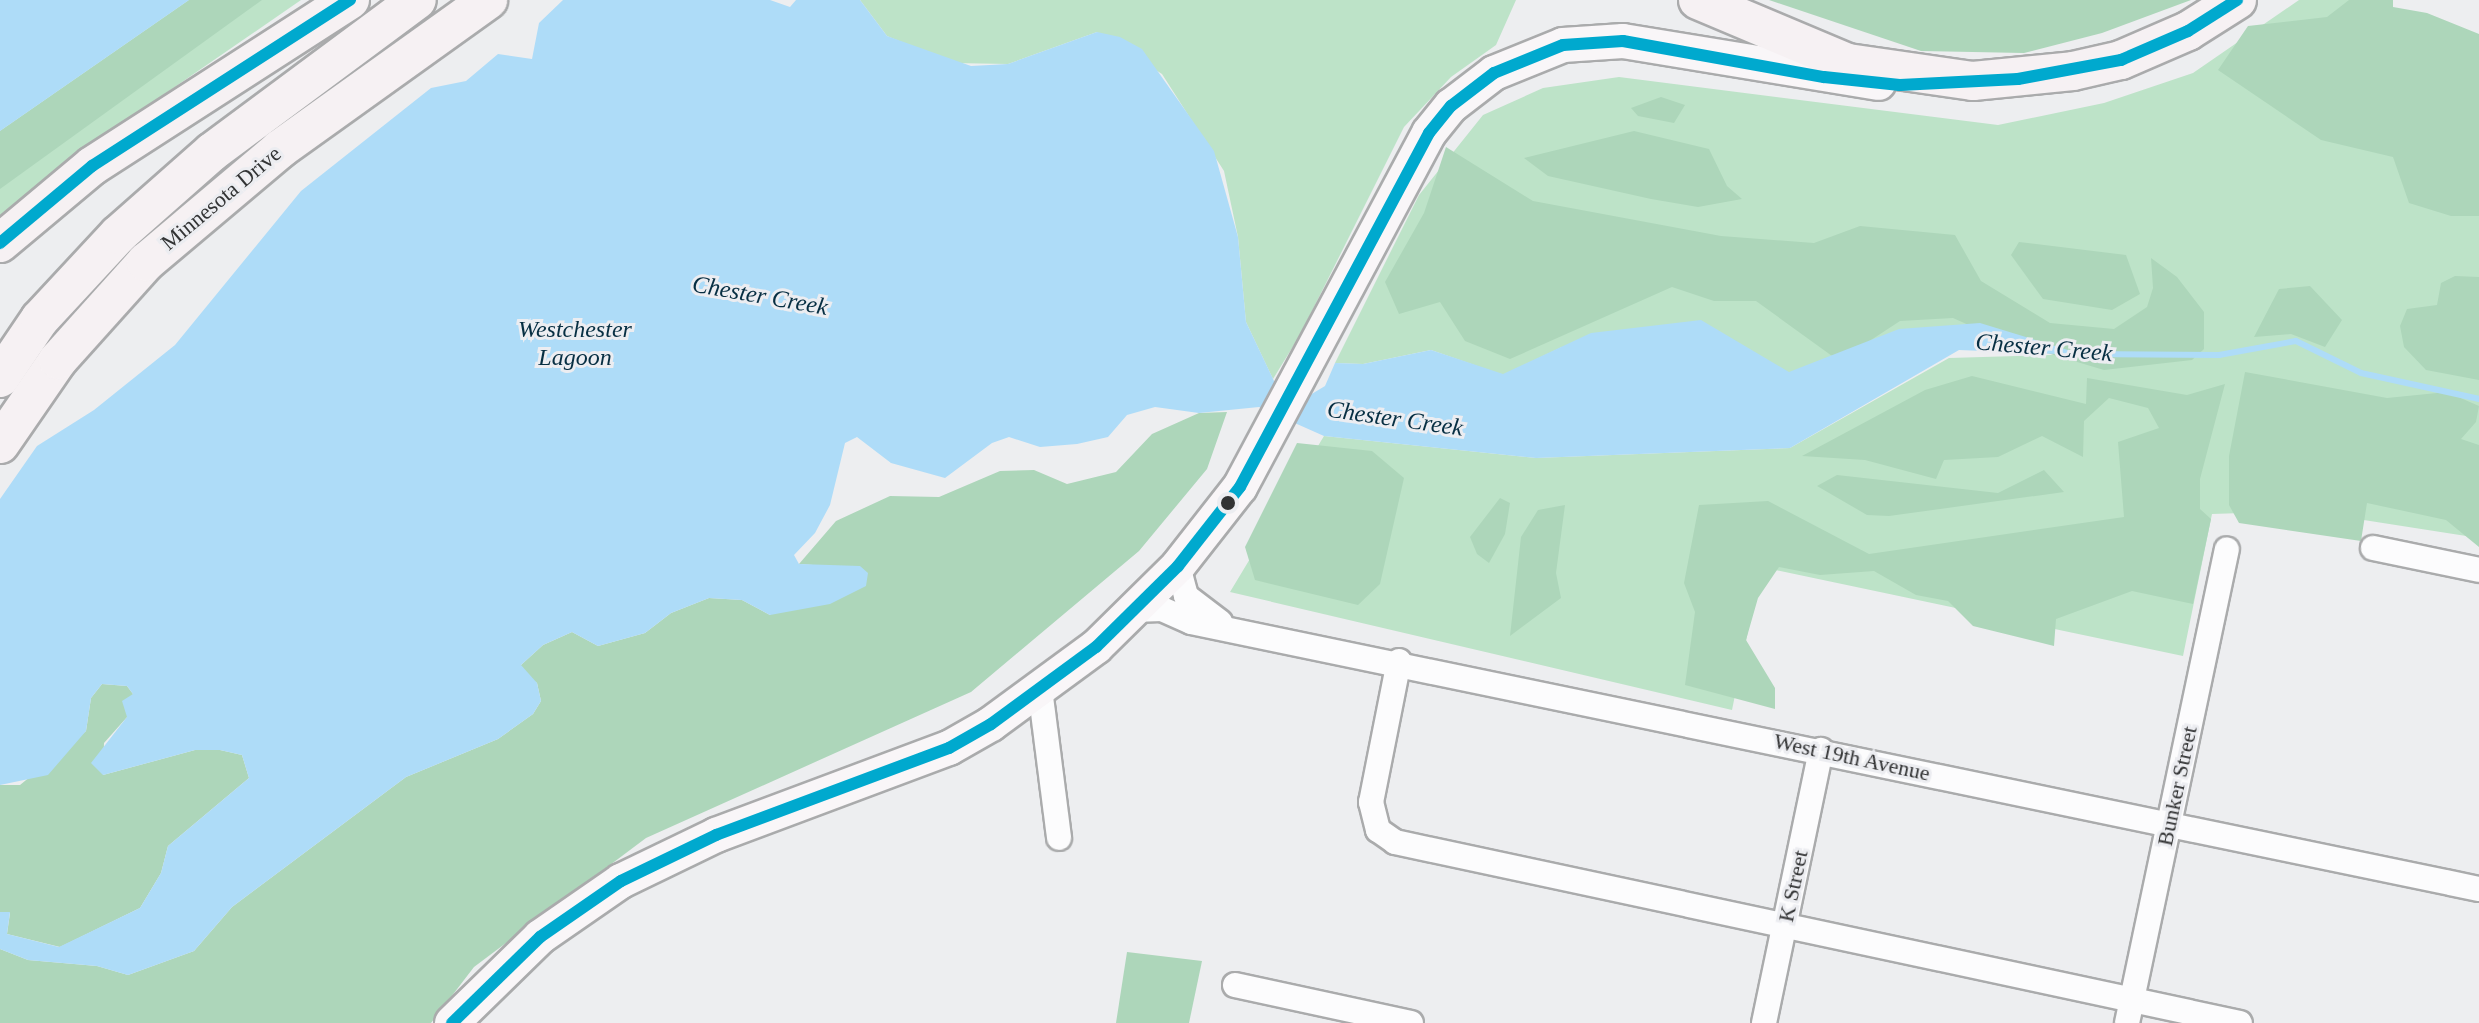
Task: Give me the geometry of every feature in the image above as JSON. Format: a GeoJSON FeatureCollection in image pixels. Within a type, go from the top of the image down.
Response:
{"type":"FeatureCollection","features":[{"type":"Feature","properties":{"kind":"main road"},"geometry":{"type":"LineString","coordinates":[[0,243],[92,166],[350,0]]}},
{"type":"Feature","properties":{"kind":"main road","name":"Minnesota Drive"},"geometry":{"type":"LineString","coordinates":[[0,378],[40,319],[118,235],[224,143],[417,0]]}},
{"type":"Feature","properties":{"kind":"main road","name":"Minnesota Drive"},"geometry":{"type":"LineString","coordinates":[[0,444],[58,360],[146,262],[280,149],[488,0]]}},
{"type":"Feature","properties":{"kind":"main road"},"geometry":{"type":"LineString","coordinates":[[1698,0],[1848,63],[1973,81]]}},
{"type":"Feature","properties":{"kind":"main road"},"geometry":{"type":"LineString","coordinates":[[452,1023],[540,937],[621,881],[716,835],[949,748],[1040,689],[1096,647],[1178,566],[1249,474],[1300,384],[1429,133],[1472,88],[1514,62],[1563,45],[1623,41],[1824,77],[1900,85],[1973,81],[2073,71],[2121,60],[2188,31],[2237,0]]}},
{"type":"Feature","properties":{"kind":"street"},"geometry":{"type":"LineString","coordinates":[[2373,548],[2479,570]]}},
{"type":"Feature","properties":{"kind":"street","name":"Bunker Street"},"geometry":{"type":"LineString","coordinates":[[2129,1012],[2227,549]]}},
{"type":"Feature","properties":{"kind":"street","name":"West 19th Avenue"},"geometry":{"type":"LineString","coordinates":[[1178,566],[1186,596],[1225,625]]}},
{"type":"Feature","properties":{"kind":"street","name":"West 19th Avenue"},"geometry":{"type":"LineString","coordinates":[[1132,610],[1162,609],[1191,622],[1225,625],[1399,661],[2479,889]]}},
{"type":"Feature","properties":{"kind":"street"},"geometry":{"type":"LineString","coordinates":[[1399,661],[1371,802],[1378,830],[1395,842],[1785,925],[2129,1012],[2240,1023]]}},
{"type":"Feature","properties":{"kind":"street"},"geometry":{"type":"LineString","coordinates":[[1040,689],[1059,838]]}},
{"type":"Feature","properties":{"kind":"street","name":"K Street"},"geometry":{"type":"LineString","coordinates":[[1764,1023],[1821,750]]}},
{"type":"Feature","properties":{"kind":"street"},"geometry":{"type":"LineString","coordinates":[[1235,985],[1411,1023]]}},
{"type":"Feature","properties":{"kind":"green space"},"geometry":{"type":"Polygon","coordinates":[[[189,0],[301,0],[79,153],[0,221],[0,131],[189,0]]]}},
{"type":"Feature","properties":{"kind":"green space"},"geometry":{"type":"Polygon","coordinates":[[[189,0],[262,0],[0,189],[0,131],[189,0]]]}},
{"type":"Feature","properties":{"kind":"green space"},"geometry":{"type":"Polygon","coordinates":[[[860,0],[1516,0],[1496,45],[1451,77],[1404,127],[1300,335],[1273,379],[1246,322],[1238,237],[1224,171],[1162,74],[1097,32],[1008,64],[952,63],[887,36],[860,0]]]}},
{"type":"Feature","properties":{"kind":"green space"},"geometry":{"type":"Polygon","coordinates":[[[1769,0],[2191,0],[2102,33],[2024,53],[1921,51],[1769,0]]]}},
{"type":"Feature","properties":{"kind":"green space"},"geometry":{"type":"Polygon","coordinates":[[[2299,0],[2372,0],[2479,66],[2479,538],[2306,511],[2212,514],[2183,656],[1761,567],[1732,710],[1230,592],[1324,436],[1536,458],[1790,448],[1949,358],[2081,354],[1980,323],[1768,382],[1562,347],[1503,375],[1431,350],[1363,364],[1335,363],[1419,195],[1483,115],[1543,88],[1619,77],[1998,125],[2104,103],[2193,73],[2299,0]]]}},
{"type":"Feature","properties":{"kind":"green space"},"geometry":{"type":"Polygon","coordinates":[[[2349,0],[2393,0],[2393,7],[2427,13],[2479,34],[2479,216],[2451,216],[2409,203],[2393,157],[2321,140],[2218,70],[2248,26],[2327,17],[2349,0]]]}},
{"type":"Feature","properties":{"kind":"green space"},"geometry":{"type":"Polygon","coordinates":[[[1661,97],[1685,105],[1674,123],[1638,116],[1631,108],[1661,97]]]}},
{"type":"Feature","properties":{"kind":"green space"},"geometry":{"type":"Polygon","coordinates":[[[1634,131],[1709,149],[1727,186],[1742,199],[1698,207],[1651,199],[1548,176],[1524,158],[1634,131]]]}},
{"type":"Feature","properties":{"kind":"green space"},"geometry":{"type":"Polygon","coordinates":[[[1446,147],[1533,201],[1721,236],[1814,243],[1860,226],[1955,235],[1981,281],[2050,323],[2114,329],[2147,307],[2153,288],[2151,258],[2177,277],[2204,312],[2204,349],[2192,360],[2104,370],[2000,339],[1953,318],[1900,321],[1839,361],[1756,301],[1714,301],[1672,287],[1510,359],[1465,341],[1440,302],[1399,314],[1385,282],[1424,213],[1446,147]]]}},
{"type":"Feature","properties":{"kind":"green space"},"geometry":{"type":"Polygon","coordinates":[[[2019,242],[2126,255],[2140,294],[2112,310],[2043,299],[2011,255],[2019,242]]]}},
{"type":"Feature","properties":{"kind":"green space"},"geometry":{"type":"Polygon","coordinates":[[[2455,276],[2479,277],[2479,380],[2426,370],[2404,347],[2400,326],[2407,309],[2437,305],[2441,283],[2455,276]]]}},
{"type":"Feature","properties":{"kind":"green space"},"geometry":{"type":"Polygon","coordinates":[[[2310,286],[2342,320],[2325,347],[2291,334],[2254,337],[2279,289],[2310,286]]]}},
{"type":"Feature","properties":{"kind":"green space"},"geometry":{"type":"Polygon","coordinates":[[[2245,372],[2387,398],[2447,392],[2479,406],[2476,422],[2461,439],[2479,445],[2479,547],[2446,520],[2367,503],[2361,541],[2239,523],[2229,505],[2229,456],[2245,372]]]}},
{"type":"Feature","properties":{"kind":"green space"},"geometry":{"type":"Polygon","coordinates":[[[1972,376],[2086,404],[2087,378],[2187,395],[2225,384],[2200,479],[2200,509],[2211,519],[2193,604],[2132,591],[2056,619],[2054,646],[1973,626],[1948,601],[1916,595],[1874,571],[1820,575],[1779,567],[1758,598],[1746,640],[1775,688],[1775,709],[1685,685],[1695,612],[1684,583],[1699,505],[1768,501],[1869,554],[2124,517],[2118,442],[2159,428],[2148,408],[2109,398],[2084,421],[2083,457],[2042,436],[1998,457],[1944,460],[1936,479],[1865,460],[1802,456],[1925,390],[1972,376]]]}},
{"type":"Feature","properties":{"kind":"green space"},"geometry":{"type":"Polygon","coordinates":[[[1227,412],[1207,469],[1139,551],[971,692],[646,838],[474,967],[431,1023],[0,1023],[0,949],[28,960],[97,966],[128,975],[194,951],[232,907],[406,777],[498,739],[533,714],[541,701],[537,683],[521,672],[521,665],[543,645],[572,632],[598,646],[645,633],[671,613],[709,598],[742,600],[770,615],[827,566],[799,564],[836,521],[890,496],[939,497],[1000,471],[1034,470],[1067,484],[1116,472],[1152,434],[1199,413],[1227,412]]]}},
{"type":"Feature","properties":{"kind":"green space"},"geometry":{"type":"Polygon","coordinates":[[[1297,443],[1372,451],[1404,478],[1380,584],[1358,605],[1255,580],[1245,547],[1297,443]]]}},
{"type":"Feature","properties":{"kind":"green space"},"geometry":{"type":"Polygon","coordinates":[[[2044,470],[2064,492],[1889,516],[1867,515],[1817,486],[1837,475],[1998,493],[2044,470]]]}},
{"type":"Feature","properties":{"kind":"green space"},"geometry":{"type":"Polygon","coordinates":[[[1500,498],[1510,503],[1505,534],[1489,563],[1477,554],[1470,537],[1500,498]]]}},
{"type":"Feature","properties":{"kind":"green space"},"geometry":{"type":"Polygon","coordinates":[[[1565,505],[1556,573],[1561,598],[1510,636],[1521,537],[1538,510],[1565,505]]]}},
{"type":"Feature","properties":{"kind":"green space"},"geometry":{"type":"Polygon","coordinates":[[[102,684],[127,686],[133,694],[128,716],[104,743],[103,775],[195,750],[220,750],[242,755],[249,778],[168,846],[161,873],[140,908],[60,947],[7,934],[10,913],[0,912],[0,785],[20,785],[86,731],[91,698],[102,684]]]}},
{"type":"Feature","properties":{"kind":"green space"},"geometry":{"type":"Polygon","coordinates":[[[1127,952],[1202,961],[1189,1023],[1116,1023],[1127,952]]]}},
{"type":"Feature","properties":{"kind":"water"},"geometry":{"type":"Polygon","coordinates":[[[0,0],[189,0],[0,131],[0,0]]]}},
{"type":"Feature","properties":{"kind":"water","name":"Westchester Lagoon"},"geometry":{"type":"Polygon","coordinates":[[[563,0],[770,0],[790,7],[796,0],[860,0],[887,36],[971,66],[1008,64],[1097,32],[1120,37],[1142,49],[1214,151],[1238,237],[1246,322],[1274,381],[1310,395],[1325,386],[1335,363],[1363,364],[1431,350],[1503,374],[1591,333],[1701,320],[1789,372],[1899,329],[1980,323],[2084,355],[1959,350],[1790,448],[1536,458],[1324,436],[1259,407],[1199,413],[1155,407],[1127,415],[1108,437],[1077,444],[1040,447],[1009,437],[992,443],[945,478],[891,463],[857,437],[845,443],[830,505],[815,533],[794,555],[799,564],[860,566],[868,573],[866,586],[830,604],[770,615],[742,600],[709,598],[671,613],[645,633],[598,646],[572,632],[543,645],[521,665],[537,683],[541,701],[533,714],[498,739],[406,777],[232,907],[194,951],[128,975],[97,966],[28,960],[0,949],[0,912],[10,912],[7,934],[59,947],[140,908],[161,873],[168,846],[249,778],[242,755],[220,750],[195,750],[103,775],[91,763],[127,717],[122,701],[133,694],[127,686],[102,684],[91,698],[86,731],[48,775],[0,785],[0,499],[37,446],[94,410],[175,345],[301,191],[431,88],[466,81],[498,54],[532,59],[539,23],[563,0]]]}},
{"type":"Feature","properties":{"kind":"waterway","name":"Chester Creek"},"geometry":{"type":"LineString","coordinates":[[2079,354],[2219,355],[2296,341],[2361,373],[2479,399]]}},
{"type":"Feature","properties":{"kind":"transit line"},"geometry":{"type":"LineString","coordinates":[[0,243],[92,166],[350,0]]}},
{"type":"Feature","properties":{"kind":"transit line"},"geometry":{"type":"LineString","coordinates":[[452,1023],[540,937],[621,881],[716,835],[949,748],[991,724],[1096,647],[1178,566],[1240,487],[1429,133],[1451,106],[1494,73],[1563,45],[1623,41],[1824,77],[1900,85],[2018,79],[2121,60],[2188,31],[2237,0]]}}]}
